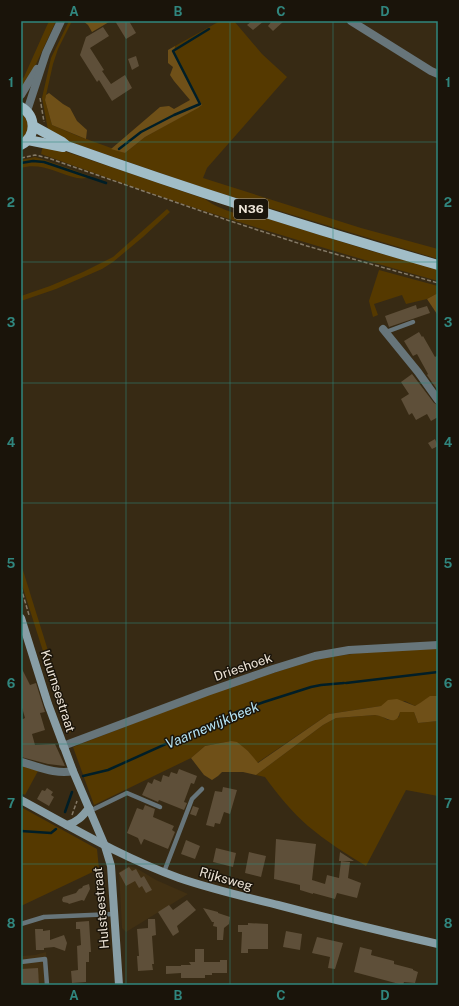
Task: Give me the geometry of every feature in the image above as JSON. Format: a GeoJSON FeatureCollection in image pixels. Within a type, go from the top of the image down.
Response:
{"type":"FeatureCollection","features":[{"type":"Feature","properties":{"kind":"main road"},"geometry":{"type":"LineString","coordinates":[[24,109],[32,118],[33,126]]}},
{"type":"Feature","properties":{"kind":"main road","name":"N36"},"geometry":{"type":"LineString","coordinates":[[24,143],[31,136],[33,126],[67,146],[225,201],[438,265]]}},
{"type":"Feature","properties":{"kind":"main road","name":"N36"},"geometry":{"type":"LineString","coordinates":[[24,143],[60,147],[67,146]]}},
{"type":"Feature","properties":{"kind":"main road","name":"Kuurnsestraat"},"geometry":{"type":"LineString","coordinates":[[21,618],[48,704],[63,746],[89,809]]}},
{"type":"Feature","properties":{"kind":"main road","name":"Rijksweg"},"geometry":{"type":"LineString","coordinates":[[21,800],[105,846],[185,880],[239,896],[438,944]]}},
{"type":"Feature","properties":{"kind":"main road"},"geometry":{"type":"LineString","coordinates":[[67,825],[76,822],[89,809]]}},
{"type":"Feature","properties":{"kind":"main road","name":"Hulstsestraat"},"geometry":{"type":"LineString","coordinates":[[89,809],[105,846],[111,866],[119,985]]}},
{"type":"Feature","properties":{"kind":"street"},"geometry":{"type":"LineString","coordinates":[[24,109],[46,53],[61,21]]}},
{"type":"Feature","properties":{"kind":"street"},"geometry":{"type":"LineString","coordinates":[[351,21],[438,74]]}},
{"type":"Feature","properties":{"kind":"street"},"geometry":{"type":"LineString","coordinates":[[21,95],[46,53]]}},
{"type":"Feature","properties":{"kind":"street"},"geometry":{"type":"LineString","coordinates":[[384,330],[418,372],[438,400]]}},
{"type":"Feature","properties":{"kind":"street","name":"Drieshoek"},"geometry":{"type":"LineString","coordinates":[[63,746],[214,689],[315,656],[349,650],[438,645]]}},
{"type":"Feature","properties":{"kind":"street"},"geometry":{"type":"LineString","coordinates":[[21,762],[57,772],[66,773],[73,771]]}},
{"type":"Feature","properties":{"kind":"lane"},"geometry":{"type":"LineString","coordinates":[[384,330],[413,322]]}},
{"type":"Feature","properties":{"kind":"lane"},"geometry":{"type":"LineString","coordinates":[[164,872],[192,799],[202,789]]}},
{"type":"Feature","properties":{"kind":"lane"},"geometry":{"type":"LineString","coordinates":[[89,809],[127,793],[160,807]]}},
{"type":"Feature","properties":{"kind":"lane"},"geometry":{"type":"LineString","coordinates":[[21,924],[44,917],[114,914]]}},
{"type":"Feature","properties":{"kind":"lane"},"geometry":{"type":"LineString","coordinates":[[21,962],[45,959],[47,985]]}},
{"type":"Feature","properties":{"kind":"path"},"geometry":{"type":"LineString","coordinates":[[41,92],[40,99],[45,128]]}},
{"type":"Feature","properties":{"kind":"path"},"geometry":{"type":"LineString","coordinates":[[21,158],[35,155],[48,158],[230,222],[307,246],[438,283]]}},
{"type":"Feature","properties":{"kind":"path"},"geometry":{"type":"LineString","coordinates":[[21,588],[30,618]]}},
{"type":"Feature","properties":{"kind":"path"},"geometry":{"type":"LineString","coordinates":[[67,825],[78,798]]}},
{"type":"Feature","properties":{"kind":"shaded area"},"geometry":{"type":"Polygon","coordinates":[[[49,21],[56,21],[30,77],[21,89],[21,80],[24,77],[49,21]]]}},
{"type":"Feature","properties":{"kind":"shaded area"},"geometry":{"type":"Polygon","coordinates":[[[69,21],[72,21],[58,49],[45,100],[52,125],[125,153],[145,137],[202,105],[174,54],[175,46],[220,21],[234,21],[262,54],[287,77],[207,168],[203,178],[361,228],[438,249],[438,259],[210,190],[64,140],[48,130],[42,98],[51,58],[69,21]]]}},
{"type":"Feature","properties":{"kind":"shaded area"},"geometry":{"type":"Polygon","coordinates":[[[83,21],[109,22],[92,32],[88,25],[83,21]]]}},
{"type":"Feature","properties":{"kind":"shaded area"},"geometry":{"type":"Polygon","coordinates":[[[175,46],[174,54],[202,105],[145,137],[125,153],[111,149],[160,107],[169,106],[174,109],[190,100],[170,75],[173,67],[168,63],[168,50],[175,46]]]}},
{"type":"Feature","properties":{"kind":"shaded area"},"geometry":{"type":"Polygon","coordinates":[[[49,93],[70,108],[77,121],[87,130],[86,139],[52,125],[45,100],[46,95],[49,93]]]}},
{"type":"Feature","properties":{"kind":"shaded area"},"geometry":{"type":"Polygon","coordinates":[[[21,113],[26,119],[28,126],[26,133],[21,139],[21,113]]]}},
{"type":"Feature","properties":{"kind":"shaded area"},"geometry":{"type":"Polygon","coordinates":[[[43,145],[205,199],[230,212],[259,216],[371,251],[438,269],[438,281],[225,218],[156,195],[41,154],[43,145]]]}},
{"type":"Feature","properties":{"kind":"shaded area"},"geometry":{"type":"Polygon","coordinates":[[[35,157],[93,177],[77,178],[36,166],[21,168],[21,160],[35,157]]]}},
{"type":"Feature","properties":{"kind":"shaded area"},"geometry":{"type":"Polygon","coordinates":[[[167,209],[170,212],[143,237],[113,262],[102,269],[56,289],[21,301],[21,296],[50,286],[113,257],[167,209]]]}},
{"type":"Feature","properties":{"kind":"shaded area"},"geometry":{"type":"Polygon","coordinates":[[[379,270],[438,286],[438,293],[427,299],[406,304],[402,295],[374,304],[378,315],[373,317],[369,301],[379,270]]]}},
{"type":"Feature","properties":{"kind":"shaded area"},"geometry":{"type":"Polygon","coordinates":[[[438,293],[438,313],[437,314],[427,299],[438,293]]]}},
{"type":"Feature","properties":{"kind":"shaded area"},"geometry":{"type":"Polygon","coordinates":[[[21,564],[73,731],[69,733],[21,582],[21,564]]]}},
{"type":"Feature","properties":{"kind":"shaded area"},"geometry":{"type":"Polygon","coordinates":[[[438,647],[438,696],[428,698],[415,706],[405,701],[329,714],[257,763],[248,751],[231,741],[205,746],[191,758],[94,805],[73,747],[217,691],[317,659],[373,651],[438,647]]]}},
{"type":"Feature","properties":{"kind":"shaded area"},"geometry":{"type":"Polygon","coordinates":[[[430,696],[438,696],[438,721],[418,723],[414,712],[400,712],[398,717],[393,720],[375,715],[336,718],[323,725],[256,775],[243,772],[222,772],[212,780],[204,775],[191,758],[205,746],[231,741],[237,742],[248,751],[258,763],[329,714],[381,706],[388,700],[397,699],[415,706],[430,696]]]}},
{"type":"Feature","properties":{"kind":"shaded area"},"geometry":{"type":"Polygon","coordinates":[[[400,712],[414,712],[418,723],[438,721],[438,796],[406,790],[366,866],[336,847],[308,826],[285,803],[265,777],[256,775],[323,725],[336,718],[375,715],[381,716],[388,720],[399,717],[400,712]]]}},
{"type":"Feature","properties":{"kind":"shaded area"},"geometry":{"type":"Polygon","coordinates":[[[21,765],[38,771],[25,795],[21,793],[21,765]]]}},
{"type":"Feature","properties":{"kind":"shaded area"},"geometry":{"type":"Polygon","coordinates":[[[21,807],[97,849],[99,869],[21,906],[21,807]]]}},
{"type":"Feature","properties":{"kind":"shaded area"},"geometry":{"type":"Polygon","coordinates":[[[129,866],[188,894],[126,932],[122,928],[119,872],[129,866]]]}},
{"type":"Feature","properties":{"kind":"shaded area"},"geometry":{"type":"Polygon","coordinates":[[[46,952],[49,985],[21,985],[21,956],[35,955],[46,952]]]}},
{"type":"Feature","properties":{"kind":"building"},"geometry":{"type":"Polygon","coordinates":[[[115,21],[129,21],[136,33],[126,39],[115,21]]]}},
{"type":"Feature","properties":{"kind":"building"},"geometry":{"type":"Polygon","coordinates":[[[252,21],[264,21],[253,30],[247,25],[252,21]]]}},
{"type":"Feature","properties":{"kind":"building"},"geometry":{"type":"Polygon","coordinates":[[[272,21],[284,21],[273,31],[268,26],[272,21]]]}},
{"type":"Feature","properties":{"kind":"building"},"geometry":{"type":"Polygon","coordinates":[[[103,27],[109,36],[90,48],[104,70],[102,71],[111,84],[125,75],[132,88],[112,101],[99,80],[97,82],[80,55],[86,37],[103,27]]]}},
{"type":"Feature","properties":{"kind":"building"},"geometry":{"type":"Polygon","coordinates":[[[136,56],[139,66],[132,70],[128,59],[136,56]]]}},
{"type":"Feature","properties":{"kind":"building"},"geometry":{"type":"Polygon","coordinates":[[[416,305],[417,309],[427,306],[430,313],[389,327],[385,316],[416,305]]]}},
{"type":"Feature","properties":{"kind":"building"},"geometry":{"type":"Polygon","coordinates":[[[419,332],[422,337],[423,336],[435,357],[438,355],[438,391],[427,375],[428,374],[417,354],[413,356],[404,341],[419,332]]]}},
{"type":"Feature","properties":{"kind":"building"},"geometry":{"type":"Polygon","coordinates":[[[412,374],[434,403],[438,405],[438,417],[431,421],[427,414],[416,420],[412,413],[409,415],[401,399],[409,394],[401,382],[412,374]]]}},
{"type":"Feature","properties":{"kind":"building"},"geometry":{"type":"Polygon","coordinates":[[[435,439],[438,446],[432,449],[428,443],[435,439]]]}},
{"type":"Feature","properties":{"kind":"building"},"geometry":{"type":"Polygon","coordinates":[[[21,667],[30,685],[36,683],[45,712],[40,713],[45,730],[32,734],[35,745],[55,744],[65,766],[48,764],[21,757],[21,720],[25,718],[21,704],[21,667]]]}},
{"type":"Feature","properties":{"kind":"building"},"geometry":{"type":"Polygon","coordinates":[[[179,769],[197,776],[194,784],[191,783],[184,802],[187,803],[184,810],[159,800],[158,802],[142,795],[148,782],[152,784],[154,779],[161,782],[163,775],[169,777],[171,772],[177,774],[179,769]]]}},
{"type":"Feature","properties":{"kind":"building"},"geometry":{"type":"Polygon","coordinates":[[[223,787],[237,790],[230,814],[224,812],[220,824],[215,823],[214,827],[206,825],[215,791],[222,792],[223,787]]]}},
{"type":"Feature","properties":{"kind":"building"},"geometry":{"type":"Polygon","coordinates":[[[47,788],[53,792],[51,795],[54,797],[49,806],[37,799],[42,790],[45,791],[47,788]]]}},
{"type":"Feature","properties":{"kind":"building"},"geometry":{"type":"Polygon","coordinates":[[[145,805],[155,809],[153,817],[174,826],[172,830],[175,832],[168,849],[144,839],[141,845],[138,838],[127,833],[137,808],[143,810],[145,805]]]}},
{"type":"Feature","properties":{"kind":"building"},"geometry":{"type":"Polygon","coordinates":[[[193,806],[199,808],[196,816],[190,814],[193,806]]]}},
{"type":"Feature","properties":{"kind":"building"},"geometry":{"type":"Polygon","coordinates":[[[276,839],[316,844],[312,880],[325,884],[327,875],[339,878],[341,861],[350,862],[348,878],[361,883],[357,898],[337,893],[335,899],[313,894],[300,890],[300,885],[274,879],[276,839]]]}},
{"type":"Feature","properties":{"kind":"building"},"geometry":{"type":"Polygon","coordinates":[[[186,840],[200,846],[195,859],[181,854],[186,840]]]}},
{"type":"Feature","properties":{"kind":"building"},"geometry":{"type":"Polygon","coordinates":[[[216,848],[236,853],[233,867],[213,862],[216,848]]]}},
{"type":"Feature","properties":{"kind":"building"},"geometry":{"type":"Polygon","coordinates":[[[249,852],[266,856],[261,877],[245,873],[249,852]]]}},
{"type":"Feature","properties":{"kind":"building"},"geometry":{"type":"Polygon","coordinates":[[[340,852],[354,861],[339,861],[340,852]]]}},
{"type":"Feature","properties":{"kind":"building"},"geometry":{"type":"Polygon","coordinates":[[[129,867],[132,871],[136,869],[141,878],[144,876],[152,890],[146,893],[142,886],[139,888],[135,881],[126,886],[119,873],[129,867]]]}},
{"type":"Feature","properties":{"kind":"building"},"geometry":{"type":"Polygon","coordinates":[[[89,884],[90,889],[84,901],[82,900],[69,904],[63,902],[63,897],[76,893],[83,886],[89,884]]]}},
{"type":"Feature","properties":{"kind":"building"},"geometry":{"type":"Polygon","coordinates":[[[187,900],[196,910],[177,926],[179,932],[173,936],[158,912],[169,905],[173,910],[187,900]]]}},
{"type":"Feature","properties":{"kind":"building"},"geometry":{"type":"Polygon","coordinates":[[[203,908],[230,917],[229,924],[224,928],[223,940],[217,940],[217,927],[213,926],[214,922],[212,922],[203,908]]]}},
{"type":"Feature","properties":{"kind":"building"},"geometry":{"type":"Polygon","coordinates":[[[148,919],[155,919],[156,935],[152,936],[153,970],[138,971],[137,956],[139,956],[137,929],[148,928],[148,919]]]}},
{"type":"Feature","properties":{"kind":"building"},"geometry":{"type":"Polygon","coordinates":[[[89,921],[91,952],[89,952],[89,962],[86,962],[86,982],[72,983],[71,971],[78,970],[77,946],[81,945],[80,929],[76,929],[76,922],[89,921]]]}},
{"type":"Feature","properties":{"kind":"building"},"geometry":{"type":"Polygon","coordinates":[[[248,923],[268,924],[268,949],[248,949],[248,953],[241,953],[242,932],[238,932],[238,925],[248,925],[248,923]]]}},
{"type":"Feature","properties":{"kind":"building"},"geometry":{"type":"Polygon","coordinates":[[[35,929],[43,929],[43,931],[50,930],[50,940],[64,935],[67,943],[65,951],[54,947],[44,948],[44,950],[36,950],[35,929]]]}},
{"type":"Feature","properties":{"kind":"building"},"geometry":{"type":"Polygon","coordinates":[[[286,931],[302,934],[300,950],[283,947],[286,931]]]}},
{"type":"Feature","properties":{"kind":"building"},"geometry":{"type":"Polygon","coordinates":[[[317,937],[343,943],[335,969],[328,968],[330,957],[312,953],[317,937]]]}},
{"type":"Feature","properties":{"kind":"building"},"geometry":{"type":"Polygon","coordinates":[[[360,947],[372,950],[371,955],[394,961],[394,964],[413,969],[418,972],[415,983],[404,982],[403,985],[354,972],[360,947]]]}},
{"type":"Feature","properties":{"kind":"building"},"geometry":{"type":"Polygon","coordinates":[[[195,949],[204,949],[204,962],[220,962],[220,960],[227,960],[227,973],[212,973],[212,975],[205,975],[205,978],[181,978],[181,973],[166,974],[166,966],[191,965],[189,962],[195,962],[195,949]]]}},
{"type":"Feature","properties":{"kind":"building"},"geometry":{"type":"Polygon","coordinates":[[[38,968],[39,985],[21,985],[21,969],[38,968]]]}},
{"type":"Feature","properties":{"kind":"waterway"},"geometry":{"type":"LineString","coordinates":[[119,149],[141,132],[174,115],[200,104],[173,51],[209,29]]}},
{"type":"Feature","properties":{"kind":"waterway"},"geometry":{"type":"LineString","coordinates":[[21,163],[33,161],[44,162],[106,183]]}},
{"type":"Feature","properties":{"kind":"waterway","name":"Vaarnewijkbeek"},"geometry":{"type":"LineString","coordinates":[[346,683],[438,672]]}},
{"type":"Feature","properties":{"kind":"waterway","name":"Vaarnewijkbeek"},"geometry":{"type":"LineString","coordinates":[[83,776],[108,770],[237,712],[264,702],[311,687],[344,683]]}},
{"type":"Feature","properties":{"kind":"waterway","name":"Vaarnewijkbeek"},"geometry":{"type":"LineString","coordinates":[[65,812],[72,792]]}},
{"type":"Feature","properties":{"kind":"waterway","name":"Vaarnewijkbeek"},"geometry":{"type":"LineString","coordinates":[[21,831],[51,833],[56,829]]}}]}
